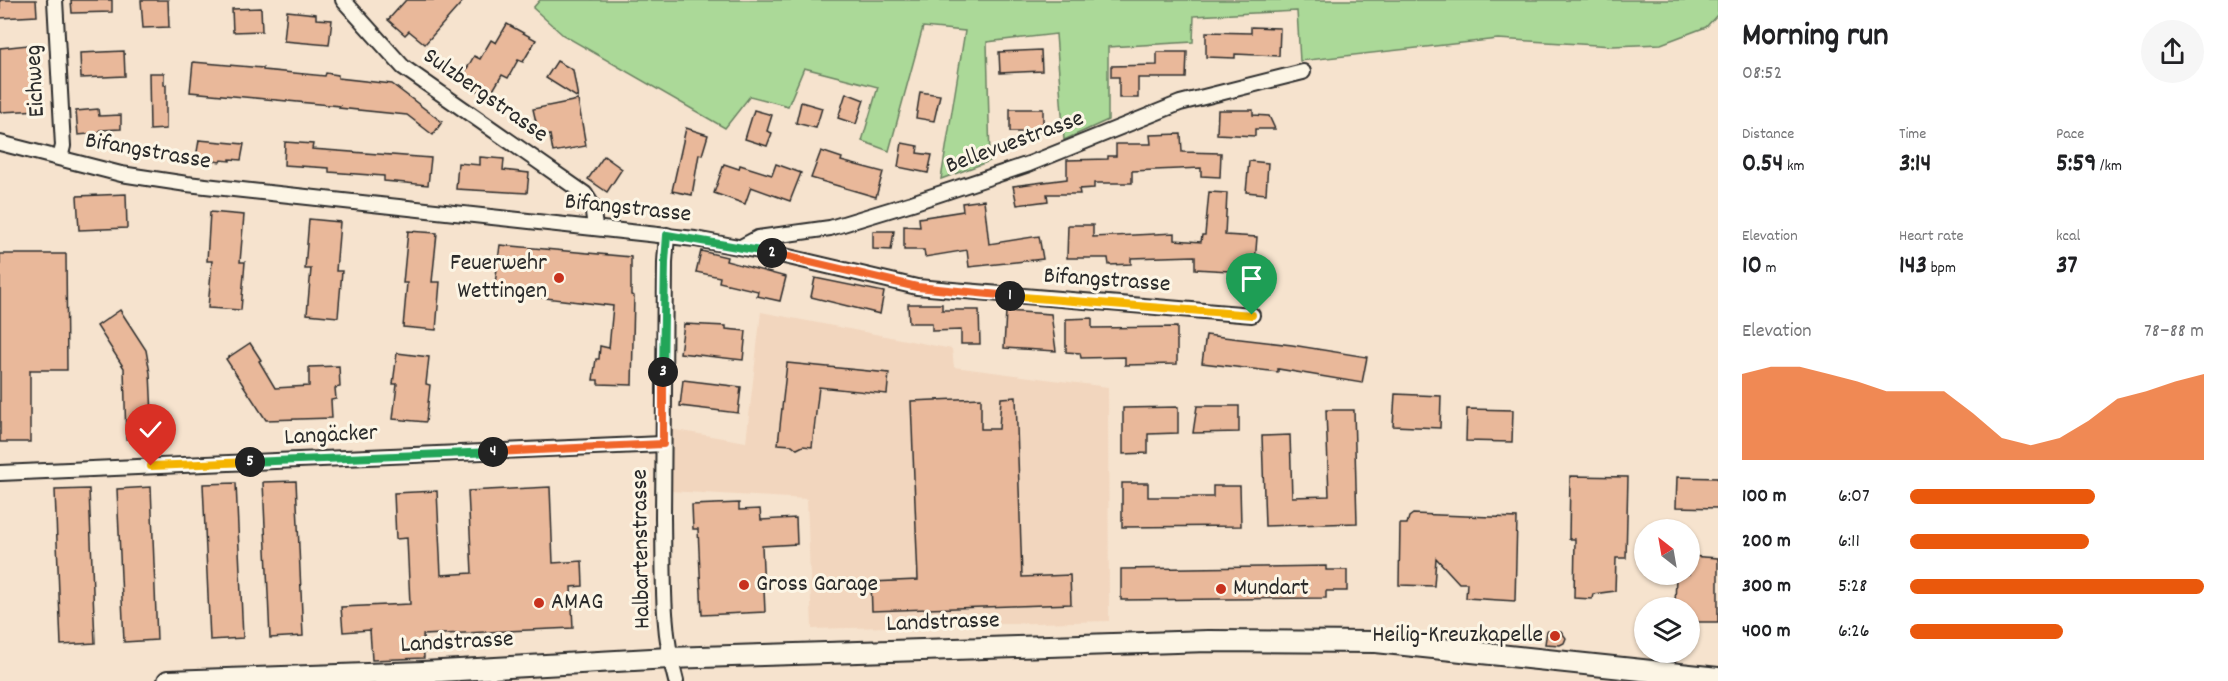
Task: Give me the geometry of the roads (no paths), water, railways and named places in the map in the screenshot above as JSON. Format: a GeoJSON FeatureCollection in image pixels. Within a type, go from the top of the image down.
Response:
{"type":"FeatureCollection","features":[{"type":"Feature","properties":{"kind":"main road","name":"Landstrasse"},"geometry":{"type":"LineString","coordinates":[[168,681],[397,676],[669,658],[1138,643],[1376,642],[1665,676],[1718,678]]}},
{"type":"Feature","properties":{"kind":"street","name":"Eichweg"},"geometry":{"type":"LineString","coordinates":[[55,0],[63,146],[60,158]]}},
{"type":"Feature","properties":{"kind":"street","name":"Sulzbergstrasse"},"geometry":{"type":"LineString","coordinates":[[343,0],[403,67],[585,194],[592,205],[594,227]]}},
{"type":"Feature","properties":{"kind":"street","name":"Bellevuestrasse"},"geometry":{"type":"LineString","coordinates":[[741,248],[758,238],[830,228],[912,203],[1038,160],[1180,103],[1303,72]]}},
{"type":"Feature","properties":{"kind":"street","name":"Bifangstrasse"},"geometry":{"type":"LineString","coordinates":[[0,143],[120,174],[187,184],[667,235],[741,248],[917,287],[1252,315]]}},
{"type":"Feature","properties":{"kind":"street","name":"Halbartenstrasse"},"geometry":{"type":"LineString","coordinates":[[667,235],[663,444],[664,621],[669,658],[676,681]]}},
{"type":"Feature","properties":{"kind":"street","name":"Langäcker"},"geometry":{"type":"LineString","coordinates":[[0,473],[663,444]]}},
{"type":"Feature","properties":{"kind":"place","name":"Feuerwehr Wettingen"},"geometry":{"type":"Point","coordinates":[559,278]}},
{"type":"Feature","properties":{"kind":"place","name":"Gross Garage"},"geometry":{"type":"Point","coordinates":[744,585]}},
{"type":"Feature","properties":{"kind":"place","name":"Mundart"},"geometry":{"type":"Point","coordinates":[1221,589]}},
{"type":"Feature","properties":{"kind":"place","name":"AMAG"},"geometry":{"type":"Point","coordinates":[539,603]}},
{"type":"Feature","properties":{"kind":"place","name":"Heilig-Kreuzkapelle"},"geometry":{"type":"Point","coordinates":[1555,636]}}]}
